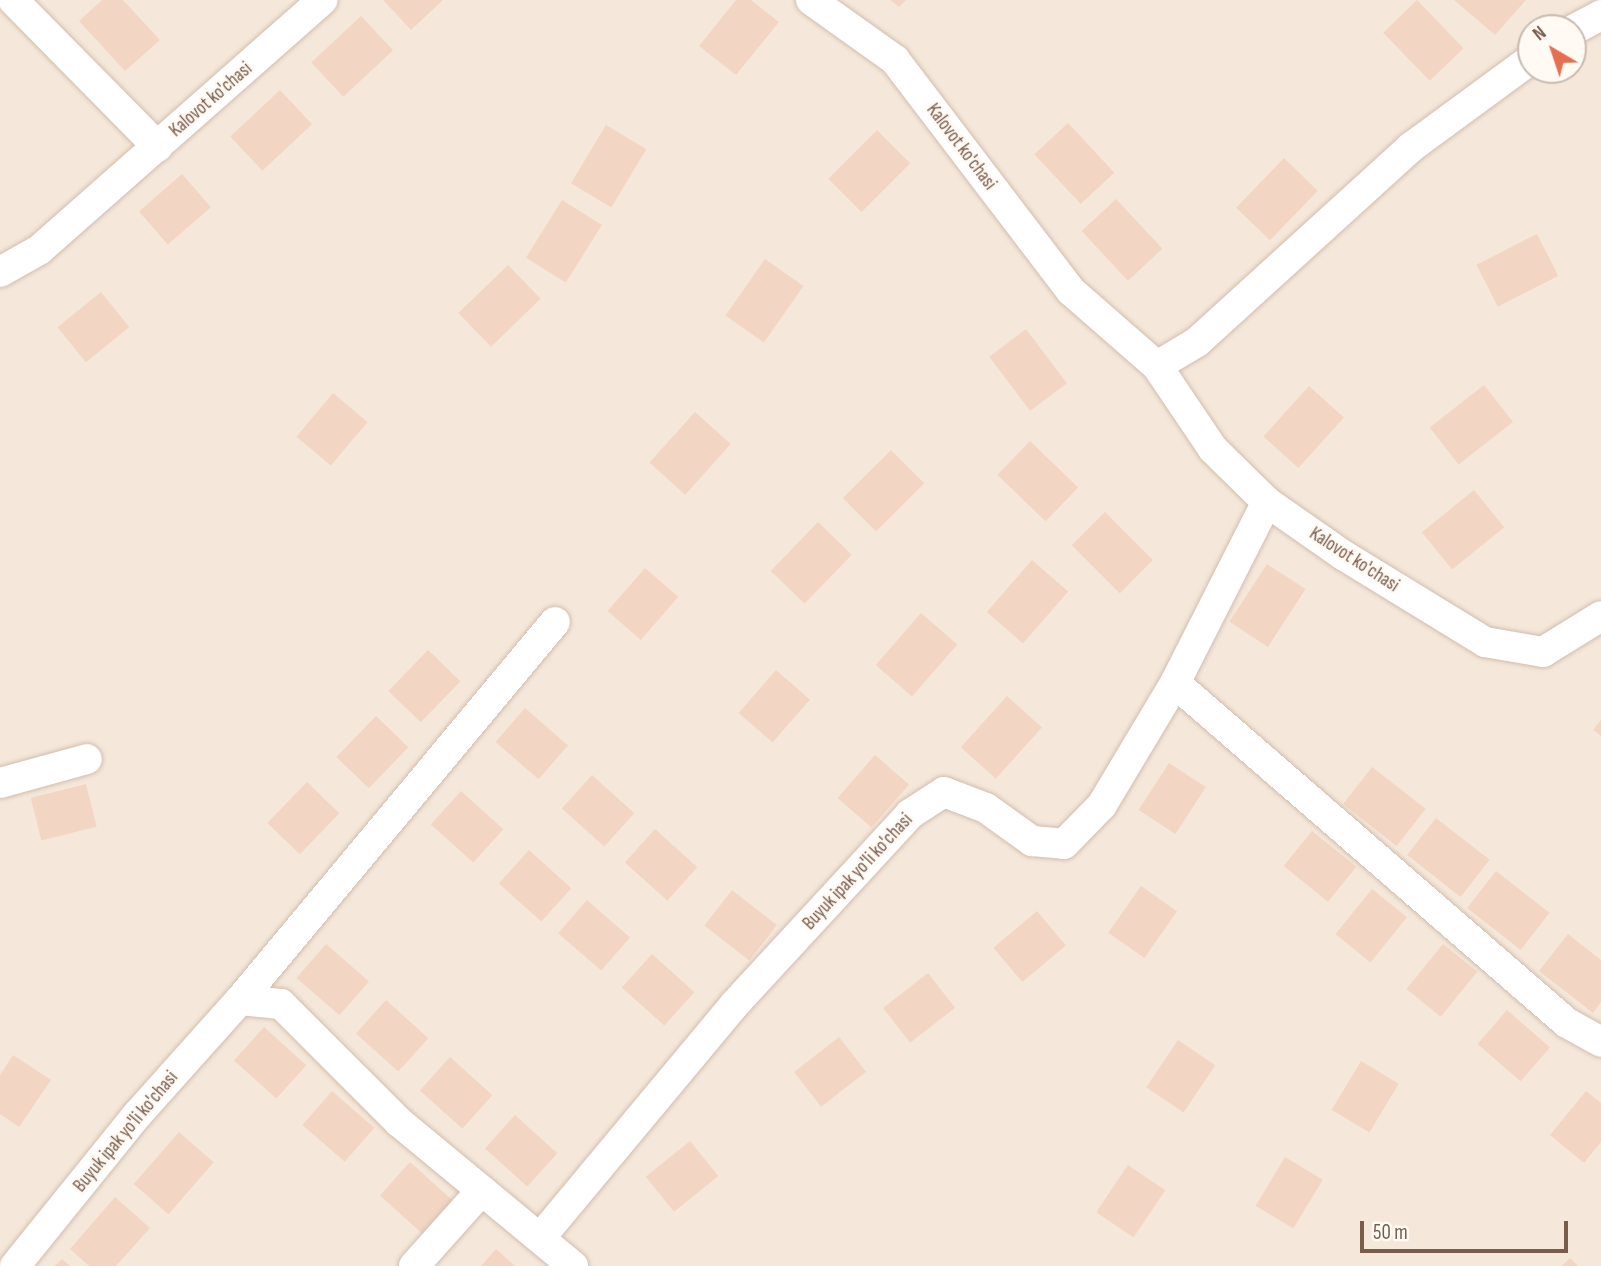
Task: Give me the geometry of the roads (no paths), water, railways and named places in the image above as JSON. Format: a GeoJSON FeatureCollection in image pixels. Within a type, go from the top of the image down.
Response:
{"type":"FeatureCollection","features":[{"type":"Feature","properties":{"kind":"street","name":"Kalovot ko'chasi"},"geometry":{"type":"LineString","coordinates":[[13,0],[158,147],[323,0]]}},
{"type":"Feature","properties":{"kind":"street","name":"Kalovot ko'chasi"},"geometry":{"type":"LineString","coordinates":[[811,0],[895,60],[1071,291],[1157,366],[1213,449],[1268,502],[1343,555],[1485,642],[1543,652],[1601,616]]}},
{"type":"Feature","properties":{"kind":"street"},"geometry":{"type":"LineString","coordinates":[[1157,366],[1197,342],[1410,148],[1517,70]]}},
{"type":"Feature","properties":{"kind":"street"},"geometry":{"type":"LineString","coordinates":[[0,272],[39,250],[158,147]]}},
{"type":"Feature","properties":{"kind":"street","name":"Buyuk ipak yo'li ko'chasi"},"geometry":{"type":"LineString","coordinates":[[540,1238],[733,1004],[910,814],[944,792],[986,808],[1032,841],[1064,844],[1102,805],[1175,683],[1268,502]]}},
{"type":"Feature","properties":{"kind":"street","name":"Buyuk ipak yo'li ko'chasi"},"geometry":{"type":"LineString","coordinates":[[15,1266],[137,1115],[240,1000],[555,622]]}},
{"type":"Feature","properties":{"kind":"street"},"geometry":{"type":"LineString","coordinates":[[1175,683],[1567,1023],[1601,1042]]}},
{"type":"Feature","properties":{"kind":"street"},"geometry":{"type":"LineString","coordinates":[[0,783],[87,759]]}},
{"type":"Feature","properties":{"kind":"street"},"geometry":{"type":"LineString","coordinates":[[240,1000],[281,1004],[399,1122],[573,1266]]}},
{"type":"Feature","properties":{"kind":"street"},"geometry":{"type":"LineString","coordinates":[[414,1266],[481,1191]]}}]}
